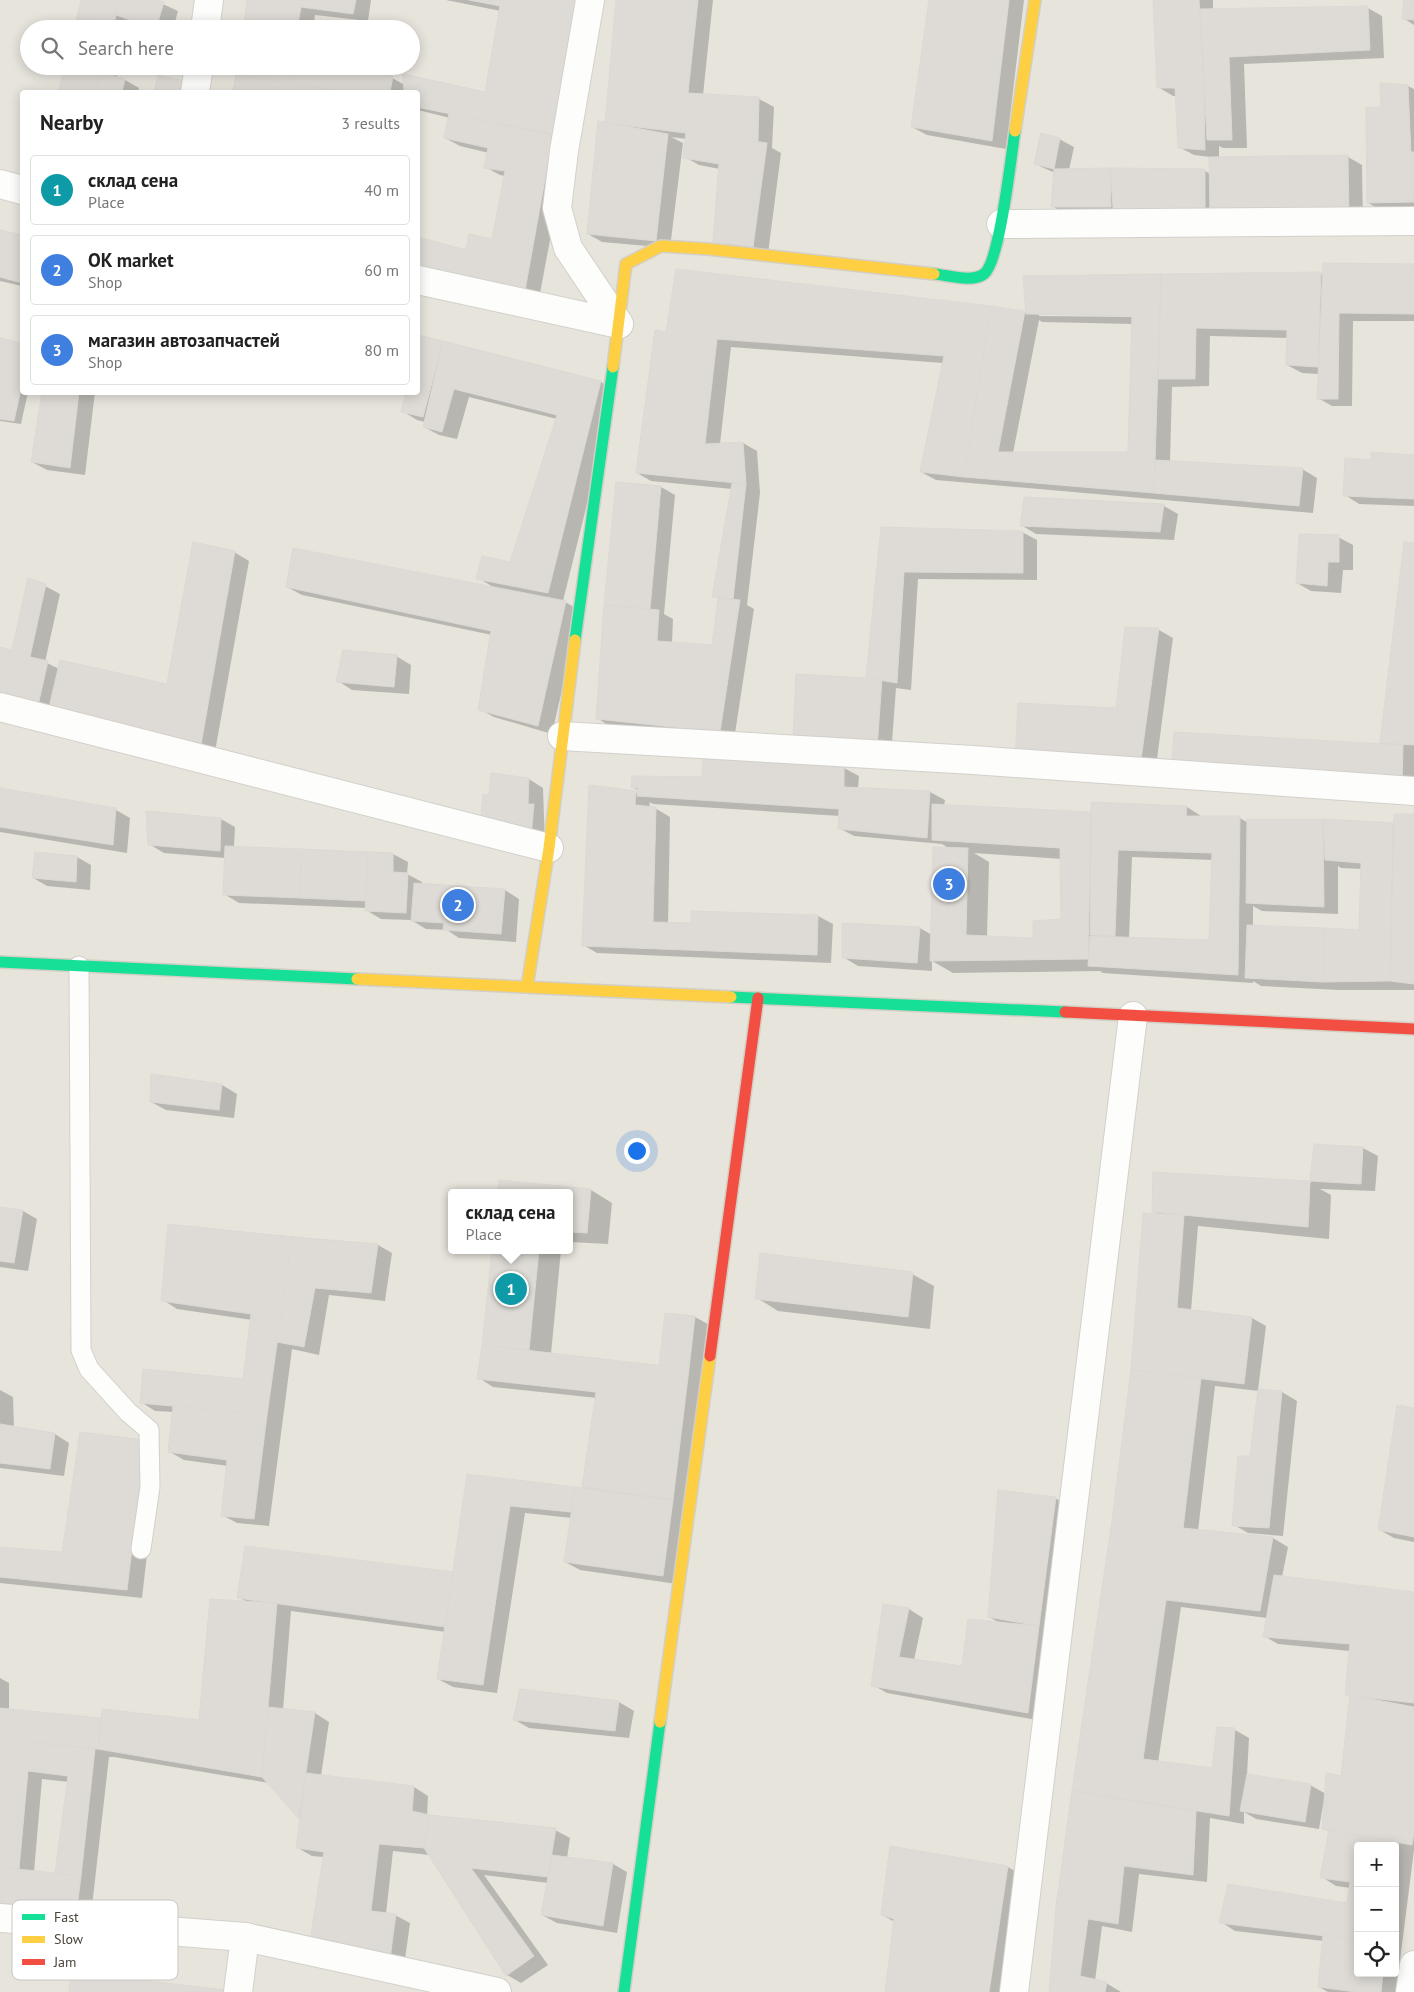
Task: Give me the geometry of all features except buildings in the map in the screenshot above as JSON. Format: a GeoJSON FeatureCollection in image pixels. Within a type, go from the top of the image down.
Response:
{"type":"FeatureCollection","features":[{"type":"Feature","properties":{"kind":"street"},"geometry":{"type":"LineString","coordinates":[[206,20],[209,0]]}},
{"type":"Feature","properties":{"kind":"street"},"geometry":{"type":"LineString","coordinates":[[590,0],[564,151],[557,208],[568,248],[619,324]]}},
{"type":"Feature","properties":{"kind":"street"},"geometry":{"type":"LineString","coordinates":[[527,987],[549,848],[562,736],[626,264],[661,246],[708,249],[974,278],[984,274],[991,265],[1001,224],[1035,0]]}},
{"type":"Feature","properties":{"kind":"street"},"geometry":{"type":"LineString","coordinates":[[195,90],[198,75]]}},
{"type":"Feature","properties":{"kind":"street"},"geometry":{"type":"LineString","coordinates":[[0,184],[20,189]]}},
{"type":"Feature","properties":{"kind":"street"},"geometry":{"type":"LineString","coordinates":[[1001,224],[1414,221]]}},
{"type":"Feature","properties":{"kind":"street"},"geometry":{"type":"LineString","coordinates":[[420,280],[619,324]]}},
{"type":"Feature","properties":{"kind":"street"},"geometry":{"type":"LineString","coordinates":[[0,707],[549,848]]}},
{"type":"Feature","properties":{"kind":"street"},"geometry":{"type":"LineString","coordinates":[[562,736],[983,761],[1414,791]]}},
{"type":"Feature","properties":{"kind":"street"},"geometry":{"type":"LineString","coordinates":[[0,962],[1414,1029]]}},
{"type":"Feature","properties":{"kind":"street"},"geometry":{"type":"LineString","coordinates":[[624,1992],[758,998]]}},
{"type":"Feature","properties":{"kind":"street"},"geometry":{"type":"LineString","coordinates":[[1014,1992],[1133,1016]]}},
{"type":"Feature","properties":{"kind":"street"},"geometry":{"type":"LineString","coordinates":[[178,1931],[245,1936],[497,1992]]}},
{"type":"Feature","properties":{"kind":"street"},"geometry":{"type":"LineString","coordinates":[[238,1992],[245,1936]]}},
{"type":"Feature","properties":{"kind":"street"},"geometry":{"type":"LineString","coordinates":[[1410,1992],[1414,1965]]}},
{"type":"Feature","properties":{"kind":"lane"},"geometry":{"type":"LineString","coordinates":[[79,966],[81,1350],[89,1369],[128,1412],[149,1430],[150,1487],[141,1549]]}},
{"type":"Feature","properties":{"kind":"shaded area"},"geometry":{"type":"Polygon","coordinates":[[[0,0],[1414,0],[1414,1992],[0,1992],[0,0]]]}},
{"type":"Feature","properties":{"kind":"traffic: fast"},"geometry":{"type":"LineString","coordinates":[[934,274],[973,278],[984,274],[990,265],[1000,230],[1015,131]]}},
{"type":"Feature","properties":{"kind":"traffic: fast"},"geometry":{"type":"LineString","coordinates":[[575,640],[613,367]]}},
{"type":"Feature","properties":{"kind":"traffic: fast"},"geometry":{"type":"LineString","coordinates":[[0,962],[357,979]]}},
{"type":"Feature","properties":{"kind":"traffic: fast"},"geometry":{"type":"LineString","coordinates":[[731,997],[1065,1012]]}},
{"type":"Feature","properties":{"kind":"traffic: fast"},"geometry":{"type":"LineString","coordinates":[[624,1992],[660,1722]]}},
{"type":"Feature","properties":{"kind":"traffic: slow"},"geometry":{"type":"LineString","coordinates":[[1015,131],[1035,0]]}},
{"type":"Feature","properties":{"kind":"traffic: slow"},"geometry":{"type":"LineString","coordinates":[[613,367],[626,264],[661,246],[708,249],[934,274]]}},
{"type":"Feature","properties":{"kind":"traffic: slow"},"geometry":{"type":"LineString","coordinates":[[527,987],[549,848],[575,640]]}},
{"type":"Feature","properties":{"kind":"traffic: slow"},"geometry":{"type":"LineString","coordinates":[[357,979],[731,997]]}},
{"type":"Feature","properties":{"kind":"traffic: slow"},"geometry":{"type":"LineString","coordinates":[[660,1722],[710,1356]]}},
{"type":"Feature","properties":{"kind":"traffic: jam"},"geometry":{"type":"LineString","coordinates":[[710,1356],[758,998]]}},
{"type":"Feature","properties":{"kind":"traffic: jam"},"geometry":{"type":"LineString","coordinates":[[1065,1012],[1414,1029]]}},
{"type":"Feature","properties":{"kind":"place","name":"магазин автозапчастей"},"geometry":{"type":"Point","coordinates":[949,884]}},
{"type":"Feature","properties":{"kind":"place","name":"OK market"},"geometry":{"type":"Point","coordinates":[458,905]}},
{"type":"Feature","properties":{"kind":"place","name":"склад сена"},"geometry":{"type":"Point","coordinates":[511,1289]}}]}
